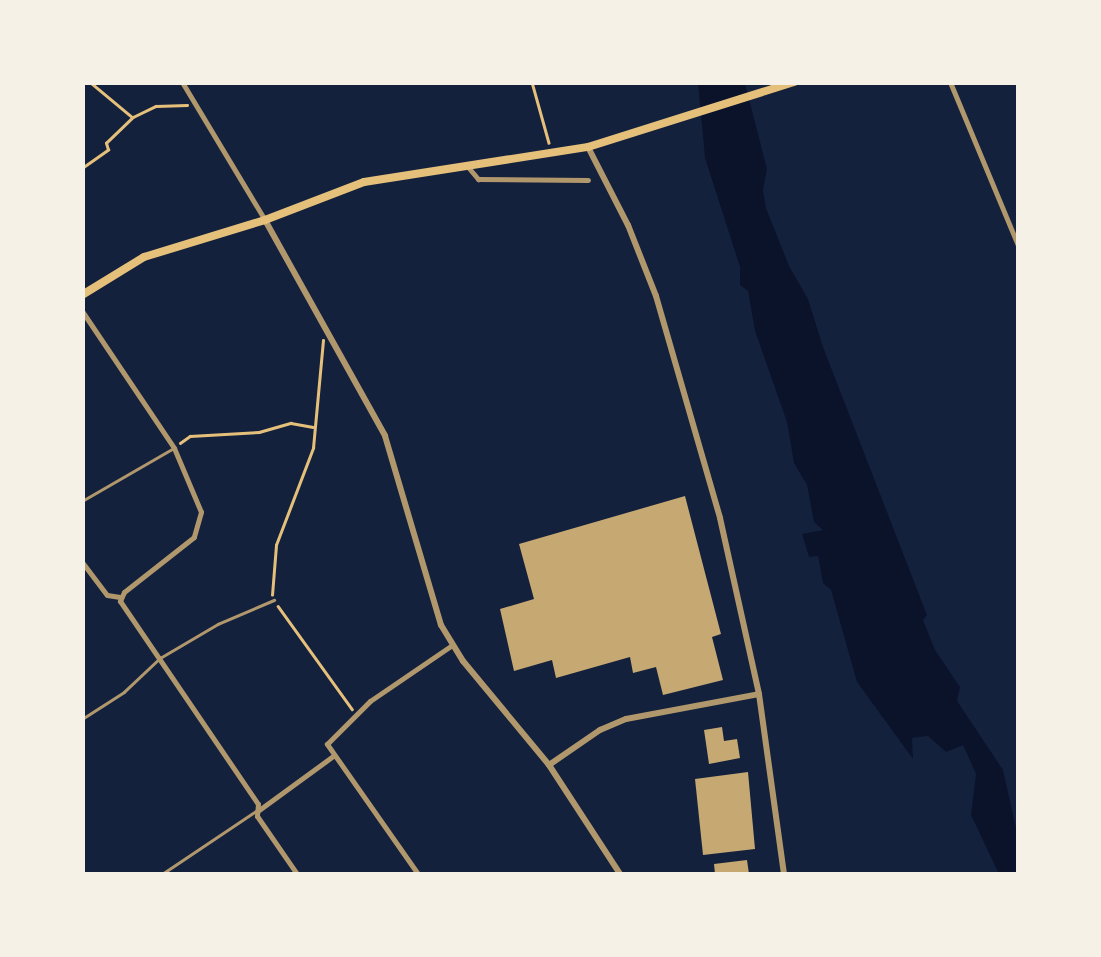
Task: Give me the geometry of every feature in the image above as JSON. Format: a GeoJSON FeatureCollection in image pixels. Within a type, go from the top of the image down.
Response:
{"type":"FeatureCollection","features":[{"type":"Feature","properties":{"kind":"highway"},"geometry":{"type":"LineString","coordinates":[[82,295],[144,257],[265,220],[364,182],[588,147],[794,82]]}},
{"type":"Feature","properties":{"kind":"street"},"geometry":{"type":"LineString","coordinates":[[182,82],[265,220],[392,454],[428,589],[452,646],[549,765],[620,874]]}},
{"type":"Feature","properties":{"kind":"street"},"geometry":{"type":"LineString","coordinates":[[950,82],[1018,245]]}},
{"type":"Feature","properties":{"kind":"street"},"geometry":{"type":"LineString","coordinates":[[588,147],[628,226],[663,316],[720,518],[758,694],[784,874]]}},
{"type":"Feature","properties":{"kind":"street"},"geometry":{"type":"LineString","coordinates":[[467,164],[478,179],[588,180]]}},
{"type":"Feature","properties":{"kind":"street"},"geometry":{"type":"LineString","coordinates":[[82,311],[174,448],[198,503],[200,530],[188,545],[120,597]]}},
{"type":"Feature","properties":{"kind":"street"},"geometry":{"type":"LineString","coordinates":[[82,562],[107,594],[120,597],[258,804],[257,810],[296,874]]}},
{"type":"Feature","properties":{"kind":"street"},"geometry":{"type":"LineString","coordinates":[[418,874],[333,756],[328,738],[370,701],[452,646]]}},
{"type":"Feature","properties":{"kind":"street"},"geometry":{"type":"LineString","coordinates":[[549,765],[600,730],[626,719],[758,694]]}},
{"type":"Feature","properties":{"kind":"street"},"geometry":{"type":"LineString","coordinates":[[257,810],[333,756]]}},
{"type":"Feature","properties":{"kind":"lane"},"geometry":{"type":"LineString","coordinates":[[82,501],[174,448]]}},
{"type":"Feature","properties":{"kind":"lane"},"geometry":{"type":"LineString","coordinates":[[82,720],[124,692],[160,658],[218,624],[274,600]]}},
{"type":"Feature","properties":{"kind":"lane"},"geometry":{"type":"LineString","coordinates":[[162,874],[257,810]]}},
{"type":"Feature","properties":{"kind":"path"},"geometry":{"type":"LineString","coordinates":[[90,82],[132,117]]}},
{"type":"Feature","properties":{"kind":"path"},"geometry":{"type":"LineString","coordinates":[[532,82],[551,154]]}},
{"type":"Feature","properties":{"kind":"path"},"geometry":{"type":"LineString","coordinates":[[82,168],[108,150],[106,143],[132,117],[156,106],[196,105]]}},
{"type":"Feature","properties":{"kind":"path"},"geometry":{"type":"LineString","coordinates":[[328,336],[323,340],[311,454],[276,545],[274,600],[352,706],[355,718]]}},
{"type":"Feature","properties":{"kind":"path"},"geometry":{"type":"LineString","coordinates":[[174,448],[197,435],[259,432],[291,423],[314,428]]}},
{"type":"Feature","properties":{"kind":"water"},"geometry":{"type":"Polygon","coordinates":[[[698,83],[745,83],[767,169],[763,190],[766,208],[789,266],[808,299],[927,615],[923,620],[935,650],[960,687],[957,701],[1003,770],[1018,837],[1018,874],[999,874],[971,815],[976,774],[963,745],[946,752],[928,736],[912,738],[913,759],[857,682],[831,590],[823,583],[818,556],[809,557],[802,534],[823,530],[814,522],[807,485],[794,463],[787,422],[755,331],[748,291],[740,285],[740,267],[705,158],[698,83]]]}},
{"type":"Feature","properties":{"kind":"building"},"geometry":{"type":"Polygon","coordinates":[[[685,496],[721,634],[712,637],[723,680],[663,695],[656,667],[633,673],[630,657],[556,678],[552,660],[514,671],[500,609],[534,599],[519,544],[685,496]]]}},
{"type":"Feature","properties":{"kind":"building"},"geometry":{"type":"Polygon","coordinates":[[[722,727],[724,741],[737,739],[740,758],[709,764],[704,730],[722,727]]]}},
{"type":"Feature","properties":{"kind":"building"},"geometry":{"type":"Polygon","coordinates":[[[748,772],[755,849],[703,855],[695,779],[748,772]]]}},
{"type":"Feature","properties":{"kind":"building"},"geometry":{"type":"Polygon","coordinates":[[[747,860],[749,874],[715,874],[714,864],[747,860]]]}}]}
